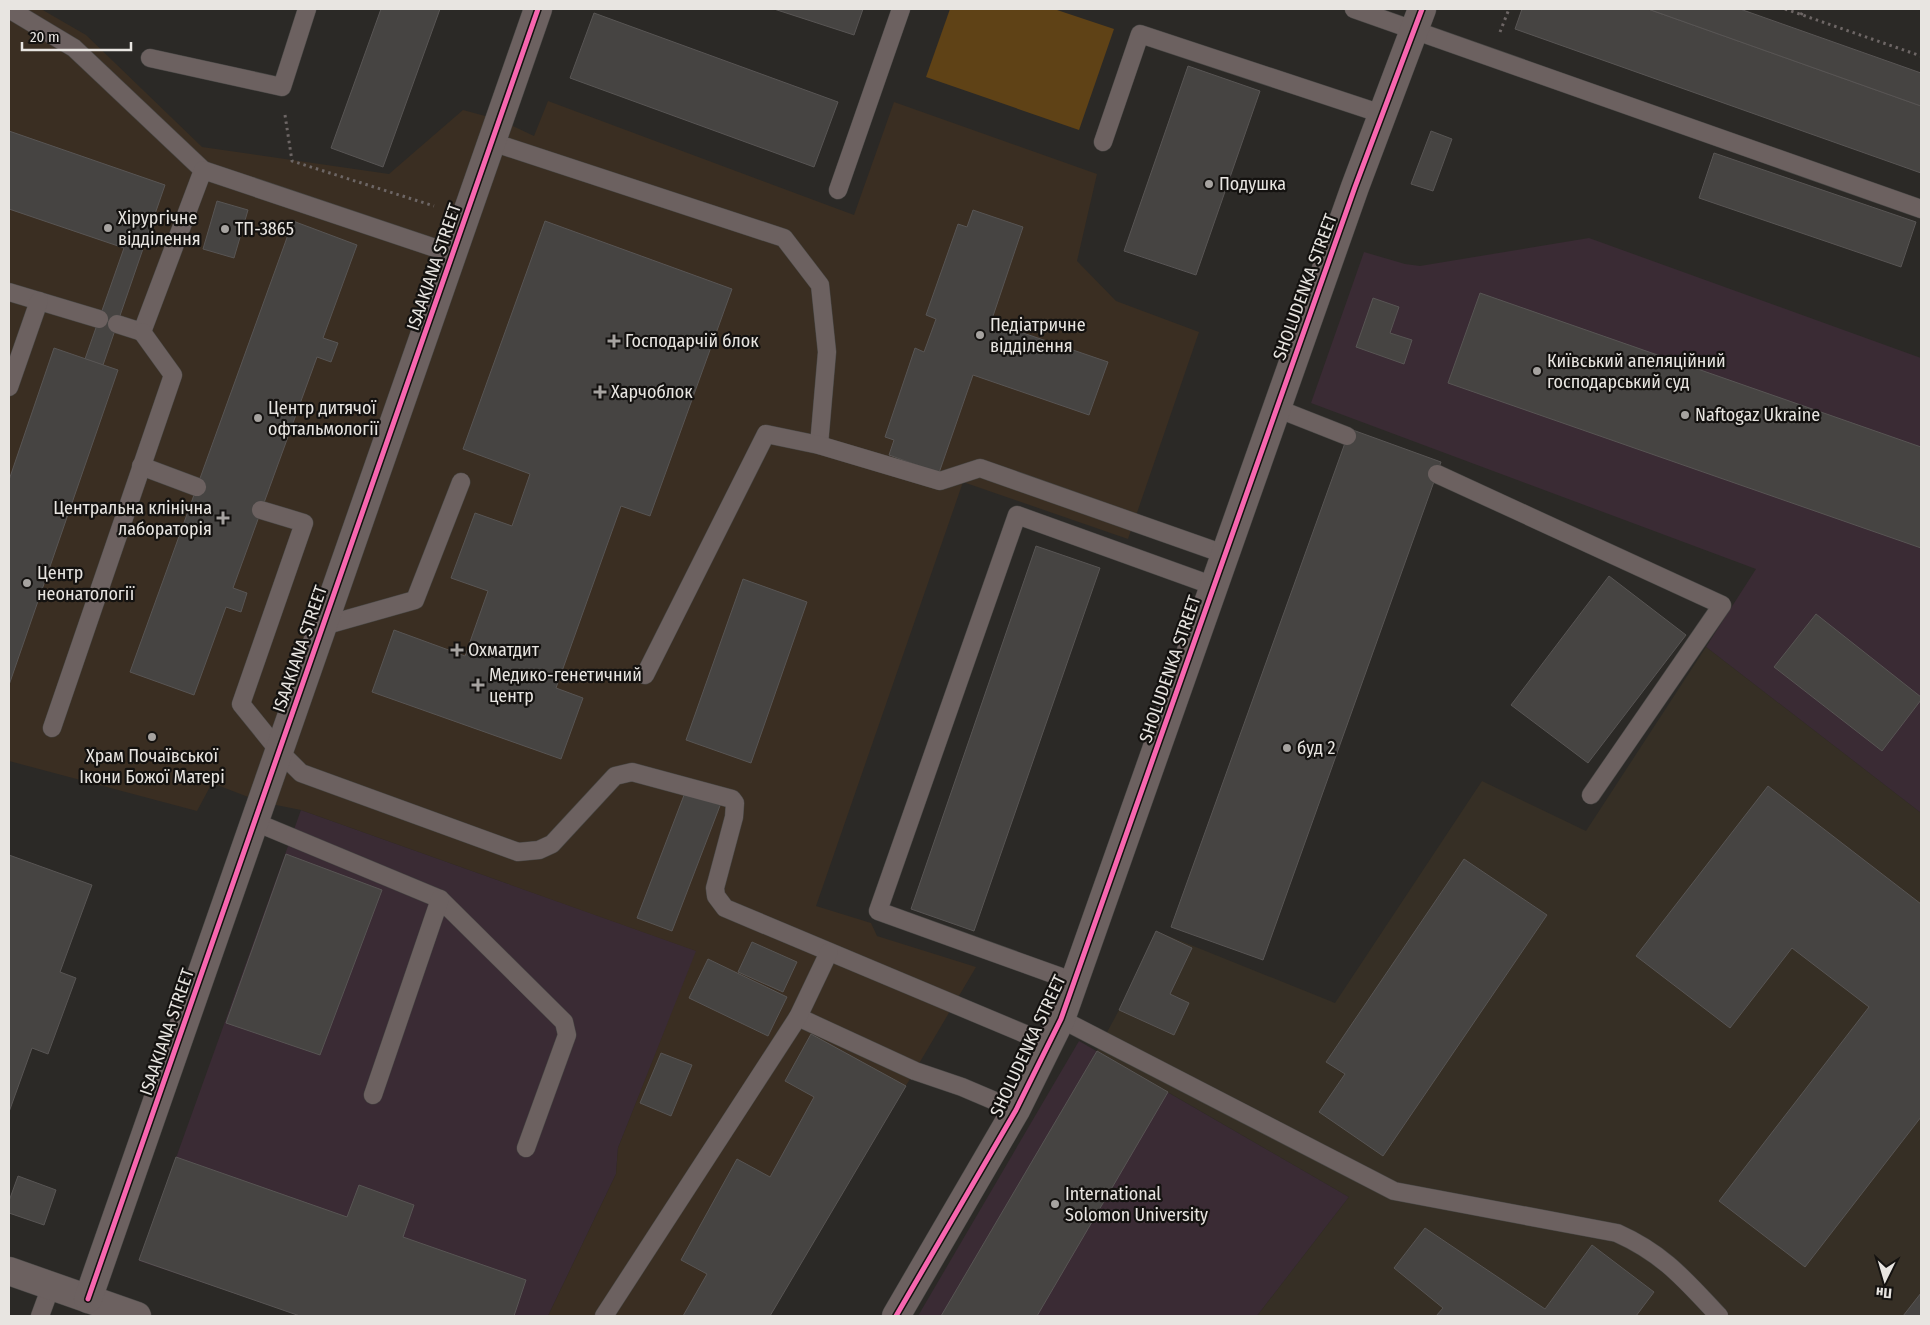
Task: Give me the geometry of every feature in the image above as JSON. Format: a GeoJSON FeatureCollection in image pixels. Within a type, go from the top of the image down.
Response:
{"type":"FeatureCollection","features":[{"type":"Feature","properties":{"kind":"street","name":"ISAAKIANA STREET"},"geometry":{"type":"LineString","coordinates":[[88,1299],[538,9]]}},
{"type":"Feature","properties":{"kind":"street","name":"SHOLUDENKA STREET"},"geometry":{"type":"LineString","coordinates":[[896,1316],[1016,1110],[1061,1019],[1276,408],[1418,19]]}},
{"type":"Feature","properties":{"kind":"street"},"geometry":{"type":"LineString","coordinates":[[9,1271],[137,1316]]}},
{"type":"Feature","properties":{"kind":"lane"},"geometry":{"type":"LineString","coordinates":[[9,9],[74,48],[203,170],[453,254]]}},
{"type":"Feature","properties":{"kind":"lane"},"geometry":{"type":"LineString","coordinates":[[150,58],[282,87],[307,9]]}},
{"type":"Feature","properties":{"kind":"lane"},"geometry":{"type":"LineString","coordinates":[[838,190],[901,9]]}},
{"type":"Feature","properties":{"kind":"lane"},"geometry":{"type":"LineString","coordinates":[[1354,9],[1418,19],[1921,209]]}},
{"type":"Feature","properties":{"kind":"lane"},"geometry":{"type":"LineString","coordinates":[[1104,142],[1140,34],[1382,114]]}},
{"type":"Feature","properties":{"kind":"lane"},"geometry":{"type":"LineString","coordinates":[[492,142],[784,238],[820,285],[827,352],[819,445]]}},
{"type":"Feature","properties":{"kind":"lane"},"geometry":{"type":"LineString","coordinates":[[142,332],[203,170]]}},
{"type":"Feature","properties":{"kind":"lane"},"geometry":{"type":"LineString","coordinates":[[9,292],[99,319]]}},
{"type":"Feature","properties":{"kind":"lane"},"geometry":{"type":"LineString","coordinates":[[9,386],[39,301]]}},
{"type":"Feature","properties":{"kind":"lane"},"geometry":{"type":"LineString","coordinates":[[52,728],[173,374],[142,332],[117,324]]}},
{"type":"Feature","properties":{"kind":"lane"},"geometry":{"type":"LineString","coordinates":[[1276,408],[1348,436]]}},
{"type":"Feature","properties":{"kind":"lane"},"geometry":{"type":"LineString","coordinates":[[645,675],[766,434],[819,445],[940,481],[980,468],[1224,554]]}},
{"type":"Feature","properties":{"kind":"lane"},"geometry":{"type":"LineString","coordinates":[[141,466],[197,486]]}},
{"type":"Feature","properties":{"kind":"lane"},"geometry":{"type":"LineString","coordinates":[[1437,474],[1722,605],[1591,795]]}},
{"type":"Feature","properties":{"kind":"lane"},"geometry":{"type":"LineString","coordinates":[[323,626],[416,600],[461,482]]}},
{"type":"Feature","properties":{"kind":"lane"},"geometry":{"type":"LineString","coordinates":[[261,510],[304,523],[241,704],[279,751],[301,773],[518,852],[540,850],[552,844],[614,776],[623,773],[632,772],[732,799],[735,808],[716,878],[716,896],[725,908],[1049,1044]]}},
{"type":"Feature","properties":{"kind":"lane"},"geometry":{"type":"LineString","coordinates":[[1075,982],[878,910],[1017,515],[1214,586]]}},
{"type":"Feature","properties":{"kind":"lane"},"geometry":{"type":"LineString","coordinates":[[255,822],[440,899],[564,1022],[567,1035],[526,1148]]}},
{"type":"Feature","properties":{"kind":"lane"},"geometry":{"type":"LineString","coordinates":[[373,1095],[440,899]]}},
{"type":"Feature","properties":{"kind":"lane"},"geometry":{"type":"LineString","coordinates":[[604,1316],[798,1016],[829,952]]}},
{"type":"Feature","properties":{"kind":"lane"},"geometry":{"type":"LineString","coordinates":[[798,1016],[914,1071],[962,1087],[1016,1110]]}},
{"type":"Feature","properties":{"kind":"lane"},"geometry":{"type":"LineString","coordinates":[[1061,1019],[1394,1191],[1617,1234],[1644,1245],[1671,1264],[1719,1316]]}},
{"type":"Feature","properties":{"kind":"lane"},"geometry":{"type":"LineString","coordinates":[[40,1316],[51,1286]]}},
{"type":"Feature","properties":{"kind":"path"},"geometry":{"type":"LineString","coordinates":[[1785,9],[1921,56]]}},
{"type":"Feature","properties":{"kind":"path"},"geometry":{"type":"LineString","coordinates":[[1801,15],[1804,9]]}},
{"type":"Feature","properties":{"kind":"path"},"geometry":{"type":"LineString","coordinates":[[282,87],[292,161],[466,216]]}},
{"type":"Feature","properties":{"kind":"shaded area","name":"Охматдит"},"geometry":{"type":"Polygon","coordinates":[[[9,9],[41,9],[86,35],[202,147],[389,174],[463,110],[500,120],[534,136],[548,101],[854,215],[894,102],[1097,174],[1077,261],[1116,301],[1199,332],[1128,539],[963,482],[816,906],[871,923],[877,936],[976,967],[770,1316],[548,1316],[616,1174],[618,1148],[696,951],[301,810],[261,802],[212,783],[197,811],[9,761],[9,9]]]}},
{"type":"Feature","properties":{"kind":"shaded area"},"geometry":{"type":"Polygon","coordinates":[[[950,9],[1054,9],[1114,29],[1079,130],[926,77],[950,9]]]}},
{"type":"Feature","properties":{"kind":"shaded area"},"geometry":{"type":"Polygon","coordinates":[[[1589,238],[1921,358],[1921,813],[1706,647],[1756,569],[1311,403],[1364,252],[1405,264],[1420,266],[1589,238]]]}},
{"type":"Feature","properties":{"kind":"shaded area"},"geometry":{"type":"Polygon","coordinates":[[[1706,647],[1921,813],[1921,1316],[1257,1316],[1349,1197],[1097,1051],[1119,1010],[1156,931],[1335,1003],[1482,781],[1586,831],[1706,647]]]}},
{"type":"Feature","properties":{"kind":"shaded area"},"geometry":{"type":"Polygon","coordinates":[[[301,810],[697,951],[618,1148],[616,1174],[548,1316],[302,1316],[139,1261],[301,810]]]}},
{"type":"Feature","properties":{"kind":"shaded area"},"geometry":{"type":"Polygon","coordinates":[[[1079,1041],[1349,1197],[1257,1316],[918,1316],[1079,1041]]]}},
{"type":"Feature","properties":{"kind":"building"},"geometry":{"type":"Polygon","coordinates":[[[381,9],[440,9],[383,167],[331,148],[381,9]]]}},
{"type":"Feature","properties":{"kind":"building"},"geometry":{"type":"Polygon","coordinates":[[[774,9],[863,9],[854,35],[774,9]]]}},
{"type":"Feature","properties":{"kind":"building"},"geometry":{"type":"Polygon","coordinates":[[[1522,9],[1648,9],[1921,106],[1921,173],[1515,29],[1522,9]]]}},
{"type":"Feature","properties":{"kind":"building"},"geometry":{"type":"Polygon","coordinates":[[[1648,9],[1740,9],[1921,73],[1921,106],[1648,9]]]}},
{"type":"Feature","properties":{"kind":"building"},"geometry":{"type":"Polygon","coordinates":[[[594,13],[838,102],[814,167],[570,78],[594,13]]]}},
{"type":"Feature","properties":{"kind":"building"},"geometry":{"type":"Polygon","coordinates":[[[1188,66],[1260,91],[1196,275],[1124,251],[1188,66]]]}},
{"type":"Feature","properties":{"kind":"building","name":"Хірургічне відділення"},"geometry":{"type":"Polygon","coordinates":[[[9,131],[165,185],[103,365],[85,359],[124,248],[9,209],[9,131]]]}},
{"type":"Feature","properties":{"kind":"building"},"geometry":{"type":"Polygon","coordinates":[[[1431,131],[1452,139],[1433,191],[1411,184],[1431,131]]]}},
{"type":"Feature","properties":{"kind":"building"},"geometry":{"type":"Polygon","coordinates":[[[1714,153],[1916,222],[1901,267],[1699,198],[1714,153]]]}},
{"type":"Feature","properties":{"kind":"building","name":"ТП-3865"},"geometry":{"type":"Polygon","coordinates":[[[217,201],[248,210],[234,258],[203,249],[217,201]]]}},
{"type":"Feature","properties":{"kind":"building","name":"Педіатричне відділення"},"geometry":{"type":"Polygon","coordinates":[[[973,210],[1023,227],[991,322],[1108,362],[1089,415],[973,375],[939,473],[889,455],[894,440],[885,437],[915,348],[924,352],[936,319],[926,315],[958,224],[967,227],[973,210]]]}},
{"type":"Feature","properties":{"kind":"building","name":"Центр дитячої офтальмології"},"geometry":{"type":"Polygon","coordinates":[[[293,221],[357,245],[323,338],[338,343],[331,362],[317,357],[233,588],[247,593],[241,612],[226,607],[194,695],[130,672],[293,221]]]}},
{"type":"Feature","properties":{"kind":"building"},"geometry":{"type":"Polygon","coordinates":[[[545,221],[732,289],[650,516],[621,506],[556,688],[583,698],[561,759],[372,692],[394,630],[465,656],[488,591],[451,578],[475,513],[512,526],[530,474],[463,449],[545,221]]]}},
{"type":"Feature","properties":{"kind":"building","name":"Naftogaz Ukraine"},"geometry":{"type":"Polygon","coordinates":[[[1480,293],[1921,447],[1921,548],[1448,383],[1480,293]]]}},
{"type":"Feature","properties":{"kind":"building"},"geometry":{"type":"Polygon","coordinates":[[[1373,298],[1399,307],[1390,333],[1412,340],[1404,364],[1356,347],[1373,298]]]}},
{"type":"Feature","properties":{"kind":"building","name":"Центр неонатології"},"geometry":{"type":"Polygon","coordinates":[[[54,348],[118,370],[9,685],[9,480],[54,348]]]}},
{"type":"Feature","properties":{"kind":"building","name":"буд 2"},"geometry":{"type":"Polygon","coordinates":[[[1350,429],[1441,462],[1263,960],[1171,927],[1350,429]]]}},
{"type":"Feature","properties":{"kind":"building"},"geometry":{"type":"Polygon","coordinates":[[[1036,546],[1100,568],[974,931],[911,909],[1036,546]]]}},
{"type":"Feature","properties":{"kind":"building"},"geometry":{"type":"Polygon","coordinates":[[[1609,576],[1686,635],[1588,763],[1511,705],[1609,576]]]}},
{"type":"Feature","properties":{"kind":"building"},"geometry":{"type":"Polygon","coordinates":[[[743,579],[807,602],[751,763],[686,740],[743,579]]]}},
{"type":"Feature","properties":{"kind":"building"},"geometry":{"type":"Polygon","coordinates":[[[1816,614],[1921,697],[1921,700],[1882,751],[1774,667],[1816,614]]]}},
{"type":"Feature","properties":{"kind":"building"},"geometry":{"type":"Polygon","coordinates":[[[1768,786],[1921,904],[1921,1117],[1805,1267],[1719,1201],[1869,1007],[1792,948],[1730,1028],[1636,956],[1768,786]]]}},
{"type":"Feature","properties":{"kind":"building"},"geometry":{"type":"Polygon","coordinates":[[[686,790],[721,803],[672,931],[637,918],[686,790]]]}},
{"type":"Feature","properties":{"kind":"building"},"geometry":{"type":"Polygon","coordinates":[[[286,854],[382,890],[320,1055],[226,1023],[286,854]]]}},
{"type":"Feature","properties":{"kind":"building"},"geometry":{"type":"Polygon","coordinates":[[[9,855],[92,885],[60,972],[76,978],[48,1054],[32,1048],[9,1112],[9,855]]]}},
{"type":"Feature","properties":{"kind":"building"},"geometry":{"type":"Polygon","coordinates":[[[1464,859],[1547,915],[1383,1156],[1319,1112],[1345,1074],[1326,1062],[1464,859]]]}},
{"type":"Feature","properties":{"kind":"building"},"geometry":{"type":"Polygon","coordinates":[[[1156,931],[1192,948],[1170,994],[1189,1003],[1174,1035],[1119,1010],[1156,931]]]}},
{"type":"Feature","properties":{"kind":"building"},"geometry":{"type":"Polygon","coordinates":[[[752,942],[797,962],[783,992],[738,972],[752,942]]]}},
{"type":"Feature","properties":{"kind":"building"},"geometry":{"type":"Polygon","coordinates":[[[708,959],[787,997],[768,1036],[689,998],[708,959]]]}},
{"type":"Feature","properties":{"kind":"building"},"geometry":{"type":"Polygon","coordinates":[[[811,1034],[906,1086],[770,1316],[683,1316],[707,1274],[681,1260],[737,1159],[770,1177],[814,1097],[785,1081],[811,1034]]]}},
{"type":"Feature","properties":{"kind":"building","name":"International Solomon University"},"geometry":{"type":"Polygon","coordinates":[[[1097,1051],[1168,1092],[1037,1316],[941,1316],[1097,1051]]]}},
{"type":"Feature","properties":{"kind":"building"},"geometry":{"type":"Polygon","coordinates":[[[661,1053],[692,1065],[671,1116],[640,1103],[661,1053]]]}},
{"type":"Feature","properties":{"kind":"building"},"geometry":{"type":"Polygon","coordinates":[[[176,1157],[347,1217],[359,1185],[414,1205],[403,1237],[526,1280],[514,1316],[300,1316],[139,1260],[176,1157]]]}},
{"type":"Feature","properties":{"kind":"building"},"geometry":{"type":"Polygon","coordinates":[[[18,1176],[56,1190],[44,1225],[9,1213],[9,1201],[18,1176]]]}},
{"type":"Feature","properties":{"kind":"building"},"geometry":{"type":"Polygon","coordinates":[[[1425,1228],[1545,1309],[1592,1245],[1654,1292],[1636,1316],[1436,1316],[1443,1308],[1394,1268],[1425,1228]]]}},
{"type":"Feature","properties":{"kind":"building"},"geometry":{"type":"Polygon","coordinates":[[[1921,1293],[1921,1316],[1903,1316],[1921,1293]]]}},
{"type":"Feature","properties":{"kind":"cycle path"},"geometry":{"type":"LineString","coordinates":[[88,1299],[538,9]]}},
{"type":"Feature","properties":{"kind":"cycle path"},"geometry":{"type":"LineString","coordinates":[[896,1316],[1016,1110],[1061,1019],[1355,187],[1422,9]]}},
{"type":"Feature","properties":{"kind":"place","name":"Подушка"},"geometry":{"type":"Point","coordinates":[1209,184]}},
{"type":"Feature","properties":{"kind":"place","name":"Хірургічне відділення"},"geometry":{"type":"Point","coordinates":[108,228]}},
{"type":"Feature","properties":{"kind":"place","name":"ТП-3865"},"geometry":{"type":"Point","coordinates":[225,229]}},
{"type":"Feature","properties":{"kind":"place","name":"Педіатричне відділення"},"geometry":{"type":"Point","coordinates":[980,335]}},
{"type":"Feature","properties":{"kind":"place","name":"Господарчій блок"},"geometry":{"type":"Point","coordinates":[614,341]}},
{"type":"Feature","properties":{"kind":"place","name":"Київський апеляційний господарський суд"},"geometry":{"type":"Point","coordinates":[1537,371]}},
{"type":"Feature","properties":{"kind":"place","name":"Харчоблок"},"geometry":{"type":"Point","coordinates":[600,392]}},
{"type":"Feature","properties":{"kind":"place","name":"Naftogaz Ukraine"},"geometry":{"type":"Point","coordinates":[1685,415]}},
{"type":"Feature","properties":{"kind":"place","name":"Центр дитячої офтальмології"},"geometry":{"type":"Point","coordinates":[258,418]}},
{"type":"Feature","properties":{"kind":"place","name":"Центральна клінічна лабораторія"},"geometry":{"type":"Point","coordinates":[223,518]}},
{"type":"Feature","properties":{"kind":"place","name":"Центр неонатології"},"geometry":{"type":"Point","coordinates":[27,583]}},
{"type":"Feature","properties":{"kind":"place","name":"Охматдит"},"geometry":{"type":"Point","coordinates":[457,650]}},
{"type":"Feature","properties":{"kind":"place","name":"Медико-генетичний центр"},"geometry":{"type":"Point","coordinates":[478,685]}},
{"type":"Feature","properties":{"kind":"place","name":"Храм Почаївської Ікони Божої Матері"},"geometry":{"type":"Point","coordinates":[152,737]}},
{"type":"Feature","properties":{"kind":"place","name":"буд 2"},"geometry":{"type":"Point","coordinates":[1287,748]}},
{"type":"Feature","properties":{"kind":"place","name":"International Solomon University"},"geometry":{"type":"Point","coordinates":[1055,1204]}}]}
